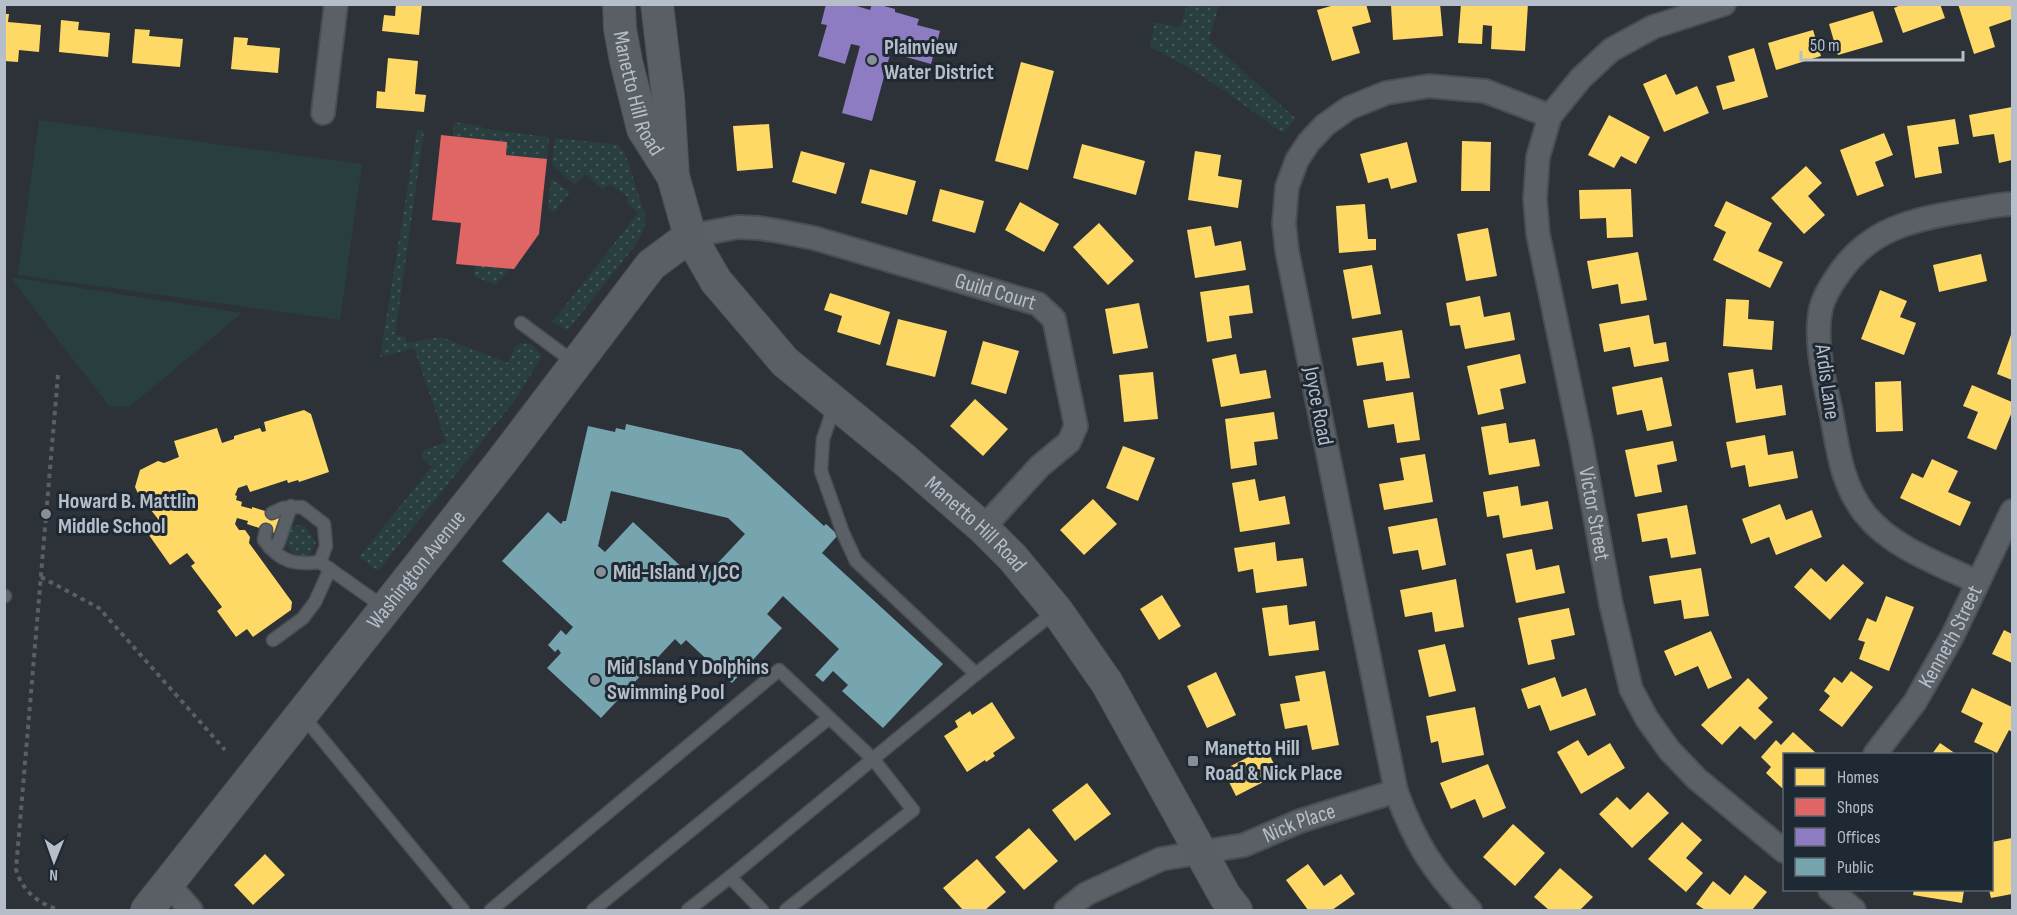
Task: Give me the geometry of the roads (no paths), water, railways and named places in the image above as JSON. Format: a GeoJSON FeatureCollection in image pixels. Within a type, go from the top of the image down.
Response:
{"type":"FeatureCollection","features":[{"type":"Feature","properties":{"kind":"main road","name":"Manetto Hill Road"},"geometry":{"type":"LineString","coordinates":[[619,4],[624,51],[643,129],[673,176]]}},
{"type":"Feature","properties":{"kind":"main road","name":"Manetto Hill Road"},"geometry":{"type":"LineString","coordinates":[[657,4],[668,96],[673,176],[690,237],[716,281],[785,362],[983,528],[1013,558],[1057,611],[1107,683],[1225,896],[1236,910]]}},
{"type":"Feature","properties":{"kind":"main road","name":"Washington Avenue"},"geometry":{"type":"LineString","coordinates":[[147,910],[386,609],[651,265],[690,237]]}},
{"type":"Feature","properties":{"kind":"street"},"geometry":{"type":"LineString","coordinates":[[323,113],[336,4]]}},
{"type":"Feature","properties":{"kind":"street"},"geometry":{"type":"LineString","coordinates":[[1550,116],[1581,78],[1611,50],[1653,27],[1695,9],[1725,4]]}},
{"type":"Feature","properties":{"kind":"street","name":"Joyce Road"},"geometry":{"type":"LineString","coordinates":[[1470,910],[1447,886],[1425,856],[1408,825],[1396,791],[1287,250],[1284,223],[1287,187],[1297,160],[1309,142],[1325,125],[1349,108],[1386,93],[1429,86],[1485,91],[1550,116]]}},
{"type":"Feature","properties":{"kind":"street","name":"Victor Street"},"geometry":{"type":"LineString","coordinates":[[1550,116],[1538,157],[1535,199],[1538,234],[1581,441],[1611,604],[1631,689],[1647,719],[1670,751],[1696,779],[1783,849]]}},
{"type":"Feature","properties":{"kind":"street","name":"Ardis Lane"},"geometry":{"type":"LineString","coordinates":[[1977,582],[1896,542],[1867,516],[1852,495],[1842,471],[1819,352],[1821,308],[1830,287],[1847,262],[1874,237],[1894,227],[1954,213],[2013,204]]}},
{"type":"Feature","properties":{"kind":"street","name":"Guild Court"},"geometry":{"type":"LineString","coordinates":[[690,237],[738,227],[759,228],[814,238],[1038,304],[1054,319],[1076,426],[1069,442],[1040,466],[983,528]]}},
{"type":"Feature","properties":{"kind":"street","name":"Kenneth Street"},"geometry":{"type":"LineString","coordinates":[[1876,753],[1915,702],[1953,635],[2013,511]]}},
{"type":"Feature","properties":{"kind":"street","name":"Nick Place"},"geometry":{"type":"LineString","coordinates":[[1066,910],[1086,894],[1161,859],[1244,845],[1300,821],[1396,791]]}},
{"type":"Feature","properties":{"kind":"street"},"geometry":{"type":"LineString","coordinates":[[168,884],[190,910]]}},
{"type":"Feature","properties":{"kind":"street"},"geometry":{"type":"LineString","coordinates":[[1831,891],[1854,910]]}},
{"type":"Feature","properties":{"kind":"lane"},"geometry":{"type":"LineString","coordinates":[[521,323],[576,364]]}},
{"type":"Feature","properties":{"kind":"lane"},"geometry":{"type":"LineString","coordinates":[[835,402],[823,439],[821,471],[843,533],[856,561],[976,674]]}},
{"type":"Feature","properties":{"kind":"lane"},"geometry":{"type":"LineString","coordinates":[[270,548],[278,544],[291,506]]}},
{"type":"Feature","properties":{"kind":"lane"},"geometry":{"type":"LineString","coordinates":[[272,513],[282,507],[302,507],[324,524],[326,546],[325,565],[315,602],[303,618],[273,640]]}},
{"type":"Feature","properties":{"kind":"lane"},"geometry":{"type":"LineString","coordinates":[[266,530],[264,540],[281,559],[302,564],[325,565],[386,609]]}},
{"type":"Feature","properties":{"kind":"lane"},"geometry":{"type":"LineString","coordinates":[[688,910],[874,760],[976,674],[1057,611]]}},
{"type":"Feature","properties":{"kind":"lane"},"geometry":{"type":"LineString","coordinates":[[491,910],[779,670],[874,760],[914,810],[786,910]]}},
{"type":"Feature","properties":{"kind":"lane"},"geometry":{"type":"LineString","coordinates":[[302,715],[463,910]]}},
{"type":"Feature","properties":{"kind":"lane"},"geometry":{"type":"LineString","coordinates":[[593,910],[829,718]]}},
{"type":"Feature","properties":{"kind":"lane"},"geometry":{"type":"LineString","coordinates":[[730,877],[762,910]]}},
{"type":"Feature","properties":{"kind":"place","name":"Plainview Water District"},"geometry":{"type":"Point","coordinates":[872,60]}},
{"type":"Feature","properties":{"kind":"place","name":"Howard B. Mattlin Middle School"},"geometry":{"type":"Point","coordinates":[46,514]}},
{"type":"Feature","properties":{"kind":"place","name":"Mid-Island Y JCC"},"geometry":{"type":"Point","coordinates":[601,572]}},
{"type":"Feature","properties":{"kind":"place","name":"Mid Island Y Dolphins Swimming Pool"},"geometry":{"type":"Point","coordinates":[595,680]}},
{"type":"Feature","properties":{"kind":"place","name":"Manetto Hill Road & Nick Place"},"geometry":{"type":"Point","coordinates":[1193,761]}}]}
